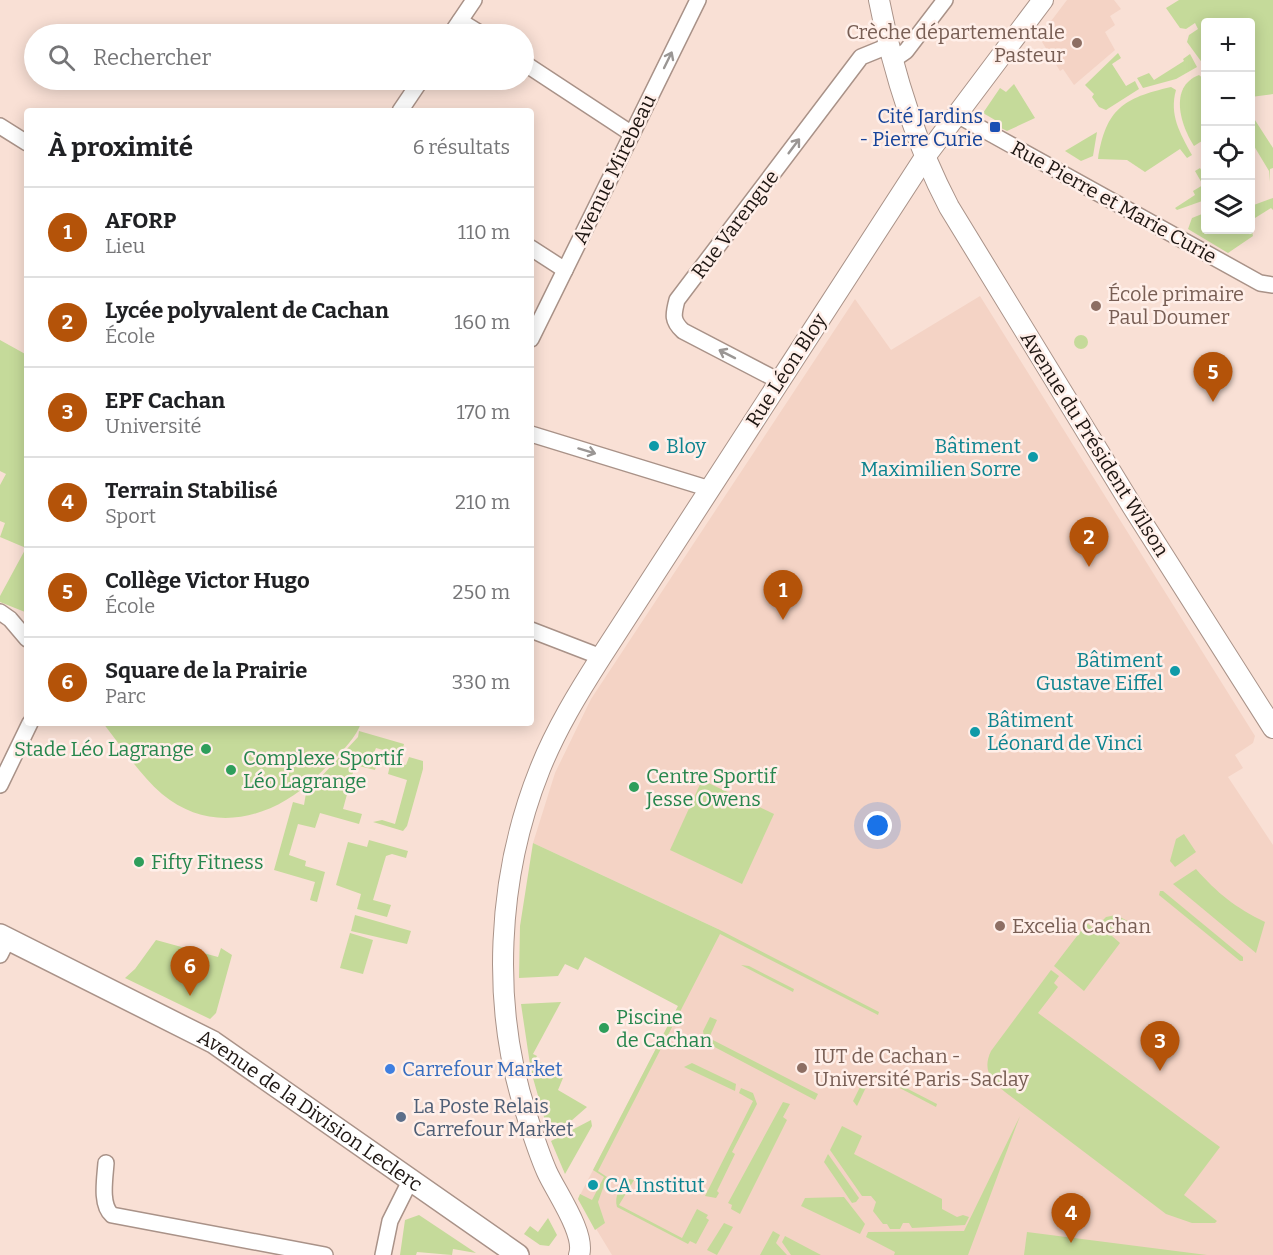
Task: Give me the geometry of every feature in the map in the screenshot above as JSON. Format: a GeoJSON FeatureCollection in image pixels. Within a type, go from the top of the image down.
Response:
{"type":"FeatureCollection","features":[{"type":"Feature","properties":{"kind":"main road","name":"Avenue de la Division Leclerc"},"geometry":{"type":"LineString","coordinates":[[2,943],[93,982],[238,1058],[518,1255]]}},
{"type":"Feature","properties":{"kind":"street"},"geometry":{"type":"LineString","coordinates":[[458,24],[474,0]]}},
{"type":"Feature","properties":{"kind":"street","name":"Avenue Mirebeau"},"geometry":{"type":"LineString","coordinates":[[534,333],[698,0]]}},
{"type":"Feature","properties":{"kind":"street","name":"Avenue du Président Wilson"},"geometry":{"type":"LineString","coordinates":[[879,0],[890,53],[925,157],[949,207],[1132,506],[1273,728]]}},
{"type":"Feature","properties":{"kind":"street"},"geometry":{"type":"LineString","coordinates":[[890,53],[906,51],[945,0]]}},
{"type":"Feature","properties":{"kind":"street","name":"Rue Léon Bloy"},"geometry":{"type":"LineString","coordinates":[[579,1255],[578,1235],[546,1170],[517,1080],[507,1026],[504,947],[509,878],[529,796],[564,718],[779,381],[925,157],[1043,0]]}},
{"type":"Feature","properties":{"kind":"street"},"geometry":{"type":"LineString","coordinates":[[460,21],[465,24]]}},
{"type":"Feature","properties":{"kind":"street","name":"Rue Varengue"},"geometry":{"type":"LineString","coordinates":[[779,381],[683,332],[675,324],[673,314],[677,300],[861,57],[890,53]]}},
{"type":"Feature","properties":{"kind":"street"},"geometry":{"type":"LineString","coordinates":[[534,70],[632,134]]}},
{"type":"Feature","properties":{"kind":"street"},"geometry":{"type":"LineString","coordinates":[[402,108],[414,90]]}},
{"type":"Feature","properties":{"kind":"street","name":"Rue Pierre et Marie Curie"},"geometry":{"type":"LineString","coordinates":[[957,115],[1260,283],[1273,285]]}},
{"type":"Feature","properties":{"kind":"street"},"geometry":{"type":"LineString","coordinates":[[0,126],[24,141]]}},
{"type":"Feature","properties":{"kind":"street"},"geometry":{"type":"LineString","coordinates":[[534,250],[565,270]]}},
{"type":"Feature","properties":{"kind":"street"},"geometry":{"type":"LineString","coordinates":[[534,435],[710,489]]}},
{"type":"Feature","properties":{"kind":"street"},"geometry":{"type":"LineString","coordinates":[[0,612],[10,619],[24,635]]}},
{"type":"Feature","properties":{"kind":"street"},"geometry":{"type":"LineString","coordinates":[[534,631],[601,657]]}},
{"type":"Feature","properties":{"kind":"street"},"geometry":{"type":"LineString","coordinates":[[0,785],[29,726]]}},
{"type":"Feature","properties":{"kind":"street"},"geometry":{"type":"LineString","coordinates":[[106,1163],[105,1203],[112,1215],[326,1255]]}},
{"type":"Feature","properties":{"kind":"street"},"geometry":{"type":"LineString","coordinates":[[383,1255],[390,1221],[411,1179]]}},
{"type":"Feature","properties":{"kind":"shaded area","name":"Crèche départementale Pasteur"},"geometry":{"type":"Polygon","coordinates":[[[1067,0],[1114,0],[1121,9],[1110,16],[1115,25],[1105,32],[1115,50],[1074,85],[1063,69],[1060,71],[1039,37],[1067,0]]]}},
{"type":"Feature","properties":{"kind":"shaded area"},"geometry":{"type":"Polygon","coordinates":[[[980,296],[1255,736],[1253,743],[1235,755],[1243,768],[1228,777],[1273,845],[1273,1255],[612,1255],[578,1199],[718,929],[533,843],[555,773],[591,699],[855,299],[891,350],[980,296]]]}},
{"type":"Feature","properties":{"kind":"green space"},"geometry":{"type":"Polygon","coordinates":[[[1179,0],[1273,0],[1273,94],[1255,96],[1255,18],[1201,18],[1201,61],[1187,42],[1189,35],[1198,29],[1195,23],[1186,29],[1180,28],[1166,8],[1179,0]]]}},
{"type":"Feature","properties":{"kind":"green space"},"geometry":{"type":"Polygon","coordinates":[[[1118,53],[1121,58],[1112,64],[1126,86],[1135,81],[1139,89],[1106,110],[1099,107],[1092,97],[1094,94],[1085,85],[1118,53]]]}},
{"type":"Feature","properties":{"kind":"green space"},"geometry":{"type":"Polygon","coordinates":[[[1190,54],[1197,67],[1176,79],[1143,88],[1137,78],[1149,73],[1154,80],[1184,61],[1183,59],[1190,54]]]}},
{"type":"Feature","properties":{"kind":"green space"},"geometry":{"type":"Polygon","coordinates":[[[1199,75],[1201,77],[1201,142],[1194,146],[1185,128],[1180,107],[1183,88],[1199,75]]]}},
{"type":"Feature","properties":{"kind":"green space"},"geometry":{"type":"Polygon","coordinates":[[[1014,84],[1035,118],[1007,131],[993,124],[995,120],[983,113],[1000,88],[1006,92],[1014,84]]]}},
{"type":"Feature","properties":{"kind":"green space"},"geometry":{"type":"Polygon","coordinates":[[[1171,87],[1176,90],[1174,108],[1177,124],[1192,155],[1187,158],[1180,149],[1145,172],[1127,160],[1098,159],[1106,128],[1120,108],[1140,96],[1171,87]]]}},
{"type":"Feature","properties":{"kind":"green space"},"geometry":{"type":"Polygon","coordinates":[[[1255,120],[1273,148],[1273,168],[1270,169],[1269,182],[1269,171],[1255,148],[1255,120]]]}},
{"type":"Feature","properties":{"kind":"green space"},"geometry":{"type":"Polygon","coordinates":[[[1097,132],[1093,156],[1081,161],[1065,151],[1097,132]]]}},
{"type":"Feature","properties":{"kind":"green space"},"geometry":{"type":"Polygon","coordinates":[[[1200,168],[1201,182],[1195,171],[1200,168]]]}},
{"type":"Feature","properties":{"kind":"green space"},"geometry":{"type":"Polygon","coordinates":[[[1201,186],[1201,201],[1177,210],[1175,208],[1195,195],[1193,191],[1201,186]]]}},
{"type":"Feature","properties":{"kind":"green space"},"geometry":{"type":"Polygon","coordinates":[[[1273,198],[1273,210],[1271,208],[1255,218],[1255,205],[1273,198]]]}},
{"type":"Feature","properties":{"kind":"green space"},"geometry":{"type":"Polygon","coordinates":[[[1201,214],[1201,234],[1252,234],[1253,236],[1228,253],[1188,229],[1192,218],[1201,214]]]}},
{"type":"Feature","properties":{"kind":"green space"},"geometry":{"type":"Polygon","coordinates":[[[1078,335],[1084,335],[1088,342],[1084,349],[1078,349],[1074,345],[1074,339],[1078,335]]]}},
{"type":"Feature","properties":{"kind":"green space"},"geometry":{"type":"Polygon","coordinates":[[[0,340],[24,353],[24,547],[0,537],[5,523],[0,521],[0,485],[6,474],[0,471],[0,340]]]}},
{"type":"Feature","properties":{"kind":"green space"},"geometry":{"type":"Polygon","coordinates":[[[24,552],[24,612],[0,602],[0,596],[24,552]]]}},
{"type":"Feature","properties":{"kind":"green space","name":"Complexe Sportif Léo Lagrange"},"geometry":{"type":"Polygon","coordinates":[[[105,726],[360,726],[341,752],[298,792],[280,804],[241,817],[221,818],[201,815],[181,807],[162,794],[138,769],[105,726]]]}},
{"type":"Feature","properties":{"kind":"green space"},"geometry":{"type":"Polygon","coordinates":[[[359,731],[404,744],[401,755],[376,748],[373,755],[379,757],[375,770],[355,765],[343,809],[362,814],[359,824],[320,813],[315,828],[298,824],[289,855],[306,861],[305,866],[325,872],[317,902],[310,900],[315,882],[274,870],[293,802],[304,805],[306,793],[358,737],[359,731]]]}},
{"type":"Feature","properties":{"kind":"green space"},"geometry":{"type":"Polygon","coordinates":[[[409,757],[423,761],[423,769],[407,826],[403,831],[373,822],[382,820],[395,824],[407,780],[388,774],[391,761],[406,765],[409,757]]]}},
{"type":"Feature","properties":{"kind":"green space"},"geometry":{"type":"Polygon","coordinates":[[[702,780],[774,814],[742,884],[670,850],[702,780]]]}},
{"type":"Feature","properties":{"kind":"green space"},"geometry":{"type":"Polygon","coordinates":[[[1184,834],[1196,852],[1175,867],[1170,861],[1176,839],[1184,834]]]}},
{"type":"Feature","properties":{"kind":"green space"},"geometry":{"type":"Polygon","coordinates":[[[369,840],[408,851],[406,858],[392,854],[386,856],[373,900],[391,905],[387,917],[357,909],[361,894],[336,885],[348,842],[367,847],[369,840]]]}},
{"type":"Feature","properties":{"kind":"green space"},"geometry":{"type":"Polygon","coordinates":[[[533,843],[718,929],[879,1012],[878,1015],[720,934],[598,1171],[607,1177],[598,1202],[605,1223],[595,1230],[578,1199],[580,1194],[592,1200],[604,1177],[593,1170],[678,1006],[585,957],[578,970],[565,964],[558,976],[519,978],[520,926],[533,843]]]}},
{"type":"Feature","properties":{"kind":"green space"},"geometry":{"type":"Polygon","coordinates":[[[1196,869],[1228,899],[1265,922],[1256,953],[1173,884],[1196,869]]]}},
{"type":"Feature","properties":{"kind":"green space"},"geometry":{"type":"Polygon","coordinates":[[[1160,891],[1163,891],[1243,957],[1243,961],[1240,961],[1159,895],[1160,891]]]}},
{"type":"Feature","properties":{"kind":"green space"},"geometry":{"type":"Polygon","coordinates":[[[355,915],[411,931],[407,944],[351,931],[355,915]]]}},
{"type":"Feature","properties":{"kind":"green space"},"geometry":{"type":"Polygon","coordinates":[[[1116,915],[1143,929],[1143,935],[1122,922],[1112,936],[1120,943],[1084,991],[1054,966],[1087,923],[1094,929],[1106,917],[1116,915]]]}},
{"type":"Feature","properties":{"kind":"green space"},"geometry":{"type":"Polygon","coordinates":[[[350,933],[373,940],[363,974],[340,968],[350,933]]]}},
{"type":"Feature","properties":{"kind":"green space"},"geometry":{"type":"Polygon","coordinates":[[[156,940],[218,957],[221,948],[232,955],[216,1013],[210,1019],[125,978],[135,969],[156,940]]]}},
{"type":"Feature","properties":{"kind":"green space"},"geometry":{"type":"Polygon","coordinates":[[[741,965],[749,966],[794,989],[793,992],[741,965]]]}},
{"type":"Feature","properties":{"kind":"green space"},"geometry":{"type":"Polygon","coordinates":[[[1051,970],[1059,976],[1054,983],[1058,987],[1038,1013],[1220,1147],[1184,1195],[1217,1221],[1215,1223],[1192,1223],[1166,1214],[1005,1092],[992,1079],[987,1064],[991,1051],[1051,970]]]}},
{"type":"Feature","properties":{"kind":"green space"},"geometry":{"type":"Polygon","coordinates":[[[561,1002],[533,1054],[537,1056],[535,1060],[548,1065],[547,1069],[563,1078],[558,1090],[587,1107],[571,1121],[548,1131],[531,1071],[521,1004],[561,1002]]]}},
{"type":"Feature","properties":{"kind":"green space"},"geometry":{"type":"Polygon","coordinates":[[[710,1017],[717,1020],[709,1038],[818,1094],[815,1100],[705,1042],[703,1031],[710,1017]]]}},
{"type":"Feature","properties":{"kind":"green space"},"geometry":{"type":"Polygon","coordinates":[[[692,1063],[736,1084],[735,1091],[684,1067],[692,1063]]]}},
{"type":"Feature","properties":{"kind":"green space"},"geometry":{"type":"Polygon","coordinates":[[[875,1072],[937,1104],[936,1107],[873,1074],[875,1072]]]}},
{"type":"Feature","properties":{"kind":"green space"},"geometry":{"type":"Polygon","coordinates":[[[864,1079],[870,1079],[857,1106],[853,1101],[864,1079]]]}},
{"type":"Feature","properties":{"kind":"green space"},"geometry":{"type":"Polygon","coordinates":[[[741,1088],[753,1093],[757,1104],[732,1152],[735,1154],[717,1191],[719,1193],[716,1198],[705,1196],[753,1101],[739,1093],[741,1088]]]}},
{"type":"Feature","properties":{"kind":"green space"},"geometry":{"type":"Polygon","coordinates":[[[783,1102],[790,1104],[783,1117],[787,1120],[740,1214],[731,1209],[732,1205],[728,1203],[783,1102]]]}},
{"type":"Feature","properties":{"kind":"green space"},"geometry":{"type":"Polygon","coordinates":[[[1020,1116],[968,1255],[894,1255],[895,1252],[866,1237],[868,1232],[964,1231],[1020,1116]]]}},
{"type":"Feature","properties":{"kind":"green space"},"geometry":{"type":"Polygon","coordinates":[[[591,1120],[592,1126],[565,1174],[551,1141],[591,1120]]]}},
{"type":"Feature","properties":{"kind":"green space"},"geometry":{"type":"Polygon","coordinates":[[[842,1126],[862,1136],[854,1154],[942,1199],[942,1209],[957,1217],[963,1215],[969,1217],[965,1225],[912,1228],[909,1223],[903,1223],[900,1229],[890,1229],[887,1224],[883,1224],[873,1211],[876,1202],[871,1196],[862,1196],[830,1150],[842,1126]]]}},
{"type":"Feature","properties":{"kind":"green space"},"geometry":{"type":"Polygon","coordinates":[[[828,1154],[859,1198],[856,1202],[852,1203],[824,1162],[828,1154]]]}},
{"type":"Feature","properties":{"kind":"green space"},"geometry":{"type":"Polygon","coordinates":[[[629,1179],[634,1180],[619,1205],[682,1238],[697,1209],[708,1215],[706,1218],[709,1220],[696,1244],[690,1241],[688,1244],[617,1207],[618,1191],[629,1179]]]}},
{"type":"Feature","properties":{"kind":"green space"},"geometry":{"type":"Polygon","coordinates":[[[844,1197],[865,1224],[860,1234],[801,1206],[805,1198],[844,1197]]]}},
{"type":"Feature","properties":{"kind":"green space"},"geometry":{"type":"Polygon","coordinates":[[[419,1215],[476,1253],[453,1249],[452,1255],[417,1252],[416,1255],[400,1255],[405,1220],[419,1215]]]}},
{"type":"Feature","properties":{"kind":"green space"},"geometry":{"type":"Polygon","coordinates":[[[548,1218],[557,1235],[549,1246],[540,1245],[524,1234],[530,1226],[538,1232],[548,1218]]]}},
{"type":"Feature","properties":{"kind":"green space"},"geometry":{"type":"Polygon","coordinates":[[[724,1223],[733,1227],[717,1255],[707,1250],[724,1223]]]}},
{"type":"Feature","properties":{"kind":"green space"},"geometry":{"type":"Polygon","coordinates":[[[773,1231],[780,1235],[776,1243],[787,1255],[760,1255],[773,1231]]]}},
{"type":"Feature","properties":{"kind":"green space"},"geometry":{"type":"Polygon","coordinates":[[[1027,1232],[1207,1255],[1024,1255],[1027,1232]]]}},
{"type":"Feature","properties":{"kind":"green space"},"geometry":{"type":"Polygon","coordinates":[[[785,1236],[821,1255],[791,1255],[782,1242],[785,1236]]]}},
{"type":"Feature","properties":{"kind":"place","name":"Crèche départementale Pasteur"},"geometry":{"type":"Point","coordinates":[1077,43]}},
{"type":"Feature","properties":{"kind":"place","name":"Cité Jardins - Pierre Curie"},"geometry":{"type":"Point","coordinates":[995,127]}},
{"type":"Feature","properties":{"kind":"place","name":"École primaire Paul Doumer"},"geometry":{"type":"Point","coordinates":[1096,306]}},
{"type":"Feature","properties":{"kind":"place","name":"Collège Victor Hugo"},"geometry":{"type":"Point","coordinates":[1213,402]}},
{"type":"Feature","properties":{"kind":"place","name":"Bloy"},"geometry":{"type":"Point","coordinates":[654,446]}},
{"type":"Feature","properties":{"kind":"place","name":"Bâtiment Maximilien Sorre"},"geometry":{"type":"Point","coordinates":[1033,457]}},
{"type":"Feature","properties":{"kind":"place","name":"Lycée polyvalent de Cachan"},"geometry":{"type":"Point","coordinates":[1089,567]}},
{"type":"Feature","properties":{"kind":"place","name":"AFORP"},"geometry":{"type":"Point","coordinates":[783,620]}},
{"type":"Feature","properties":{"kind":"place","name":"Bâtiment Gustave Eiffel"},"geometry":{"type":"Point","coordinates":[1175,671]}},
{"type":"Feature","properties":{"kind":"place","name":"Bâtiment Léonard de Vinci"},"geometry":{"type":"Point","coordinates":[975,732]}},
{"type":"Feature","properties":{"kind":"place","name":"Stade Léo Lagrange"},"geometry":{"type":"Point","coordinates":[206,749]}},
{"type":"Feature","properties":{"kind":"place","name":"Complexe Sportif Léo Lagrange"},"geometry":{"type":"Point","coordinates":[231,770]}},
{"type":"Feature","properties":{"kind":"place","name":"Centre Sportif Jesse Owens"},"geometry":{"type":"Point","coordinates":[634,787]}},
{"type":"Feature","properties":{"kind":"place","name":"Fifty Fitness"},"geometry":{"type":"Point","coordinates":[139,862]}},
{"type":"Feature","properties":{"kind":"place","name":"Excelia Cachan"},"geometry":{"type":"Point","coordinates":[1000,926]}},
{"type":"Feature","properties":{"kind":"place","name":"Square de la Prairie"},"geometry":{"type":"Point","coordinates":[190,996]}},
{"type":"Feature","properties":{"kind":"place","name":"Piscine de Cachan"},"geometry":{"type":"Point","coordinates":[604,1028]}},
{"type":"Feature","properties":{"kind":"place","name":"IUT de Cachan - Université Paris-Saclay"},"geometry":{"type":"Point","coordinates":[802,1068]}},
{"type":"Feature","properties":{"kind":"place","name":"Carrefour Market"},"geometry":{"type":"Point","coordinates":[390,1069]}},
{"type":"Feature","properties":{"kind":"place","name":"EPF Cachan"},"geometry":{"type":"Point","coordinates":[1160,1071]}},
{"type":"Feature","properties":{"kind":"place","name":"La Poste Relais Carrefour Market"},"geometry":{"type":"Point","coordinates":[401,1117]}},
{"type":"Feature","properties":{"kind":"place","name":"CA Institut"},"geometry":{"type":"Point","coordinates":[593,1185]}},
{"type":"Feature","properties":{"kind":"place","name":"Terrain Stabilisé"},"geometry":{"type":"Point","coordinates":[1071,1243]}}]}
